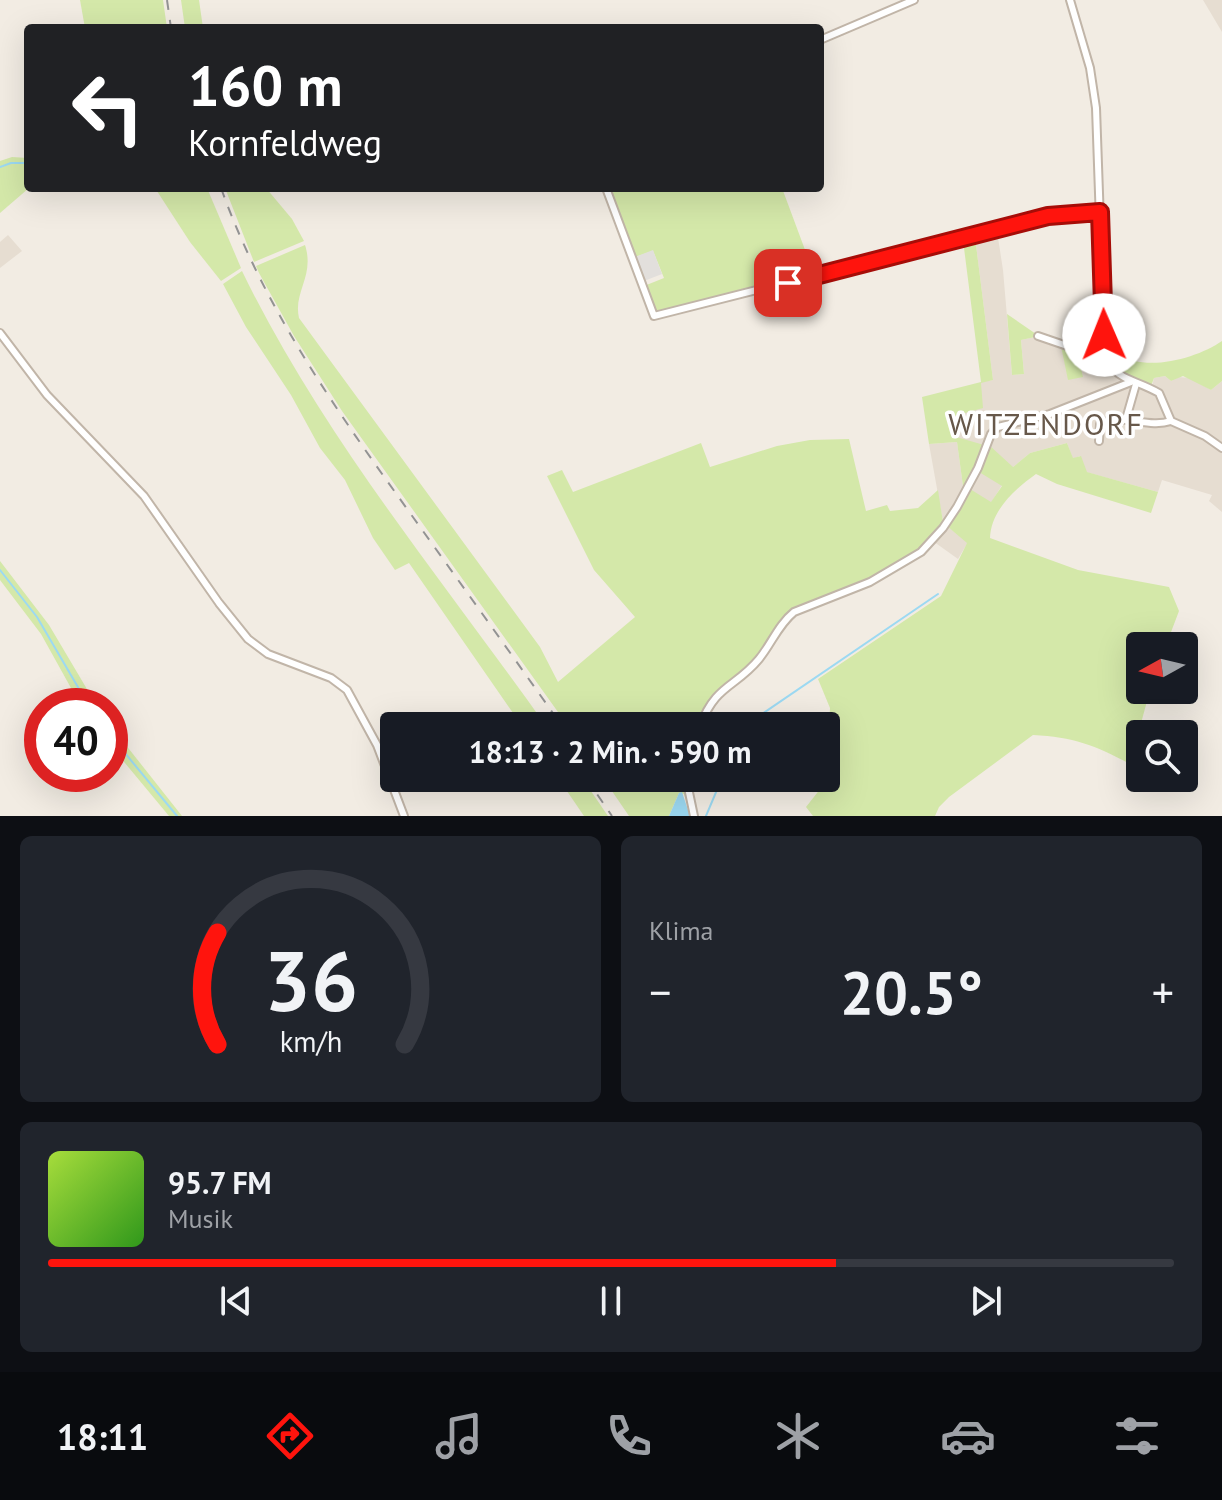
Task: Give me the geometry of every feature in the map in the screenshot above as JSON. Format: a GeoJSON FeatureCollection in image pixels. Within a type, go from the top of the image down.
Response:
{"type":"FeatureCollection","features":[{"type":"Feature","properties":{"kind":"street"},"geometry":{"type":"LineString","coordinates":[[824,38],[914,0]]}},
{"type":"Feature","properties":{"kind":"street"},"geometry":{"type":"LineString","coordinates":[[1070,0],[1095,96],[1107,354],[1120,376],[1159,393],[1171,421]]}},
{"type":"Feature","properties":{"kind":"street"},"geometry":{"type":"LineString","coordinates":[[608,192],[654,316],[1048,216],[1100,212]]}},
{"type":"Feature","properties":{"kind":"street"},"geometry":{"type":"LineString","coordinates":[[0,333],[53,402],[144,496],[248,639],[268,654],[331,678],[347,690],[377,745],[404,816]]}},
{"type":"Feature","properties":{"kind":"street"},"geometry":{"type":"LineString","coordinates":[[1038,336],[1112,366]]}},
{"type":"Feature","properties":{"kind":"street"},"geometry":{"type":"LineString","coordinates":[[1126,419],[1133,383]]}},
{"type":"Feature","properties":{"kind":"street"},"geometry":{"type":"LineString","coordinates":[[707,712],[714,698],[756,662],[781,625],[794,612],[880,577],[913,558],[932,541],[970,485],[991,434],[998,427],[1050,414],[1133,383]]}},
{"type":"Feature","properties":{"kind":"street"},"geometry":{"type":"LineString","coordinates":[[1099,441],[1102,422],[1126,419],[1142,424],[1171,421],[1205,436],[1222,448]]}},
{"type":"Feature","properties":{"kind":"street"},"geometry":{"type":"LineString","coordinates":[[689,792],[694,816]]}},
{"type":"Feature","properties":{"kind":"shaded area"},"geometry":{"type":"Polygon","coordinates":[[[1203,0],[1222,0],[1222,32],[1203,0]]]}},
{"type":"Feature","properties":{"kind":"shaded area"},"geometry":{"type":"Polygon","coordinates":[[[997,231],[1012,375],[1024,374],[1021,340],[1036,334],[1074,347],[1152,386],[1154,378],[1165,376],[1171,381],[1179,377],[1190,378],[1211,390],[1222,381],[1222,512],[1209,501],[1212,495],[1162,480],[1158,492],[1086,472],[1080,456],[1073,459],[1067,443],[1030,453],[1013,467],[991,503],[947,526],[968,542],[958,559],[930,539],[943,522],[929,444],[957,442],[963,486],[977,467],[953,436],[951,417],[981,382],[993,380],[975,237],[997,231]]]}},
{"type":"Feature","properties":{"kind":"shaded area"},"geometry":{"type":"Polygon","coordinates":[[[8,235],[22,251],[0,268],[0,242],[8,235]]]}},
{"type":"Feature","properties":{"kind":"shaded area"},"geometry":{"type":"Polygon","coordinates":[[[653,250],[662,274],[644,281],[635,257],[653,250]]]}},
{"type":"Feature","properties":{"kind":"green space"},"geometry":{"type":"Polygon","coordinates":[[[80,0],[163,0],[166,24],[84,24],[80,0]]]}},
{"type":"Feature","properties":{"kind":"green space"},"geometry":{"type":"Polygon","coordinates":[[[181,0],[199,0],[202,24],[184,24],[181,0]]]}},
{"type":"Feature","properties":{"kind":"green space"},"geometry":{"type":"Polygon","coordinates":[[[24,158],[24,192],[0,213],[0,161],[24,158]]]}},
{"type":"Feature","properties":{"kind":"green space"},"geometry":{"type":"Polygon","coordinates":[[[158,192],[209,192],[241,268],[221,281],[190,242],[158,192]]]}},
{"type":"Feature","properties":{"kind":"green space"},"geometry":{"type":"Polygon","coordinates":[[[227,192],[269,192],[292,219],[304,241],[254,262],[227,192]]]}},
{"type":"Feature","properties":{"kind":"green space"},"geometry":{"type":"Polygon","coordinates":[[[609,192],[783,192],[814,274],[656,313],[644,286],[664,278],[653,251],[635,257],[609,192]]]}},
{"type":"Feature","properties":{"kind":"green space"},"geometry":{"type":"Polygon","coordinates":[[[975,237],[993,380],[981,383],[983,408],[951,417],[953,436],[984,445],[966,487],[963,486],[957,442],[929,444],[922,397],[981,382],[963,240],[975,237]]]}},
{"type":"Feature","properties":{"kind":"green space"},"geometry":{"type":"Polygon","coordinates":[[[305,245],[307,266],[299,300],[299,318],[540,647],[558,682],[635,617],[594,570],[547,476],[562,470],[573,492],[701,443],[710,467],[777,446],[810,440],[849,439],[866,511],[887,505],[890,511],[918,508],[938,490],[943,522],[924,545],[895,565],[860,584],[804,604],[784,616],[754,661],[712,697],[704,712],[558,712],[342,411],[294,336],[256,266],[305,245]]]}},
{"type":"Feature","properties":{"kind":"green space"},"geometry":{"type":"Polygon","coordinates":[[[242,271],[273,331],[345,448],[536,712],[512,712],[409,563],[395,570],[373,538],[345,480],[320,448],[223,284],[242,271]]]}},
{"type":"Feature","properties":{"kind":"green space"},"geometry":{"type":"Polygon","coordinates":[[[1101,271],[1102,335],[1106,361],[1060,342],[1098,347],[1096,291],[1101,271]]]}},
{"type":"Feature","properties":{"kind":"green space"},"geometry":{"type":"Polygon","coordinates":[[[1105,271],[1113,340],[1119,354],[1130,360],[1157,363],[1186,358],[1222,341],[1222,381],[1211,390],[1183,376],[1171,381],[1165,376],[1154,378],[1151,386],[1127,378],[1118,370],[1106,329],[1105,271]]]}},
{"type":"Feature","properties":{"kind":"green space"},"geometry":{"type":"Polygon","coordinates":[[[1007,314],[1036,334],[1035,337],[1021,340],[1024,374],[1012,375],[1007,314]]]}},
{"type":"Feature","properties":{"kind":"green space"},"geometry":{"type":"Polygon","coordinates":[[[1061,346],[1077,352],[1083,377],[1068,380],[1061,346]]]}},
{"type":"Feature","properties":{"kind":"green space"},"geometry":{"type":"Polygon","coordinates":[[[1067,443],[1073,458],[1081,456],[1087,472],[1158,492],[1151,513],[1057,484],[1036,474],[1012,493],[999,509],[991,528],[990,538],[1078,570],[1169,587],[1179,611],[1171,632],[1126,632],[1126,704],[1146,704],[1142,720],[1126,720],[1126,762],[1083,743],[1033,735],[949,797],[935,816],[813,816],[806,807],[818,792],[840,792],[840,712],[830,712],[818,679],[941,596],[967,543],[947,526],[970,489],[991,502],[1002,486],[979,472],[989,445],[1013,467],[1030,453],[1067,443]]]}},
{"type":"Feature","properties":{"kind":"green space"},"geometry":{"type":"Polygon","coordinates":[[[0,561],[49,625],[86,688],[71,688],[41,634],[0,580],[0,561]]]}},
{"type":"Feature","properties":{"kind":"green space"},"geometry":{"type":"Polygon","coordinates":[[[128,748],[182,816],[169,816],[128,767],[128,748]]]}},
{"type":"Feature","properties":{"kind":"green space"},"geometry":{"type":"Polygon","coordinates":[[[568,792],[592,792],[608,816],[584,816],[568,792]]]}},
{"type":"Feature","properties":{"kind":"green space"},"geometry":{"type":"Polygon","coordinates":[[[613,792],[685,792],[691,816],[684,794],[679,793],[669,816],[629,816],[613,792]]]}},
{"type":"Feature","properties":{"kind":"water"},"geometry":{"type":"Polygon","coordinates":[[[682,792],[690,816],[669,816],[682,792]]]}},
{"type":"Feature","properties":{"kind":"waterway"},"geometry":{"type":"LineString","coordinates":[[0,167],[24,163]]}},
{"type":"Feature","properties":{"kind":"waterway"},"geometry":{"type":"LineString","coordinates":[[0,570],[37,617],[78,688]]}},
{"type":"Feature","properties":{"kind":"waterway"},"geometry":{"type":"LineString","coordinates":[[765,712],[938,594]]}},
{"type":"Feature","properties":{"kind":"waterway"},"geometry":{"type":"LineString","coordinates":[[128,757],[177,816]]}},
{"type":"Feature","properties":{"kind":"waterway"},"geometry":{"type":"LineString","coordinates":[[706,816],[716,792]]}},
{"type":"Feature","properties":{"kind":"railway"},"geometry":{"type":"LineString","coordinates":[[167,0],[170,24]]}},
{"type":"Feature","properties":{"kind":"railway"},"geometry":{"type":"LineString","coordinates":[[223,192],[258,275],[329,397],[552,712]]}},
{"type":"Feature","properties":{"kind":"railway"},"geometry":{"type":"LineString","coordinates":[[596,792],[612,816]]}},
{"type":"Feature","properties":{"kind":"district","name":"WITZENDORF"},"geometry":{"type":"Point","coordinates":[1046,423]}},
{"type":"Feature","properties":{"kind":"route"},"geometry":{"type":"LineString","coordinates":[[788,283],[1048,216],[1100,212],[1104,335]]}}]}
